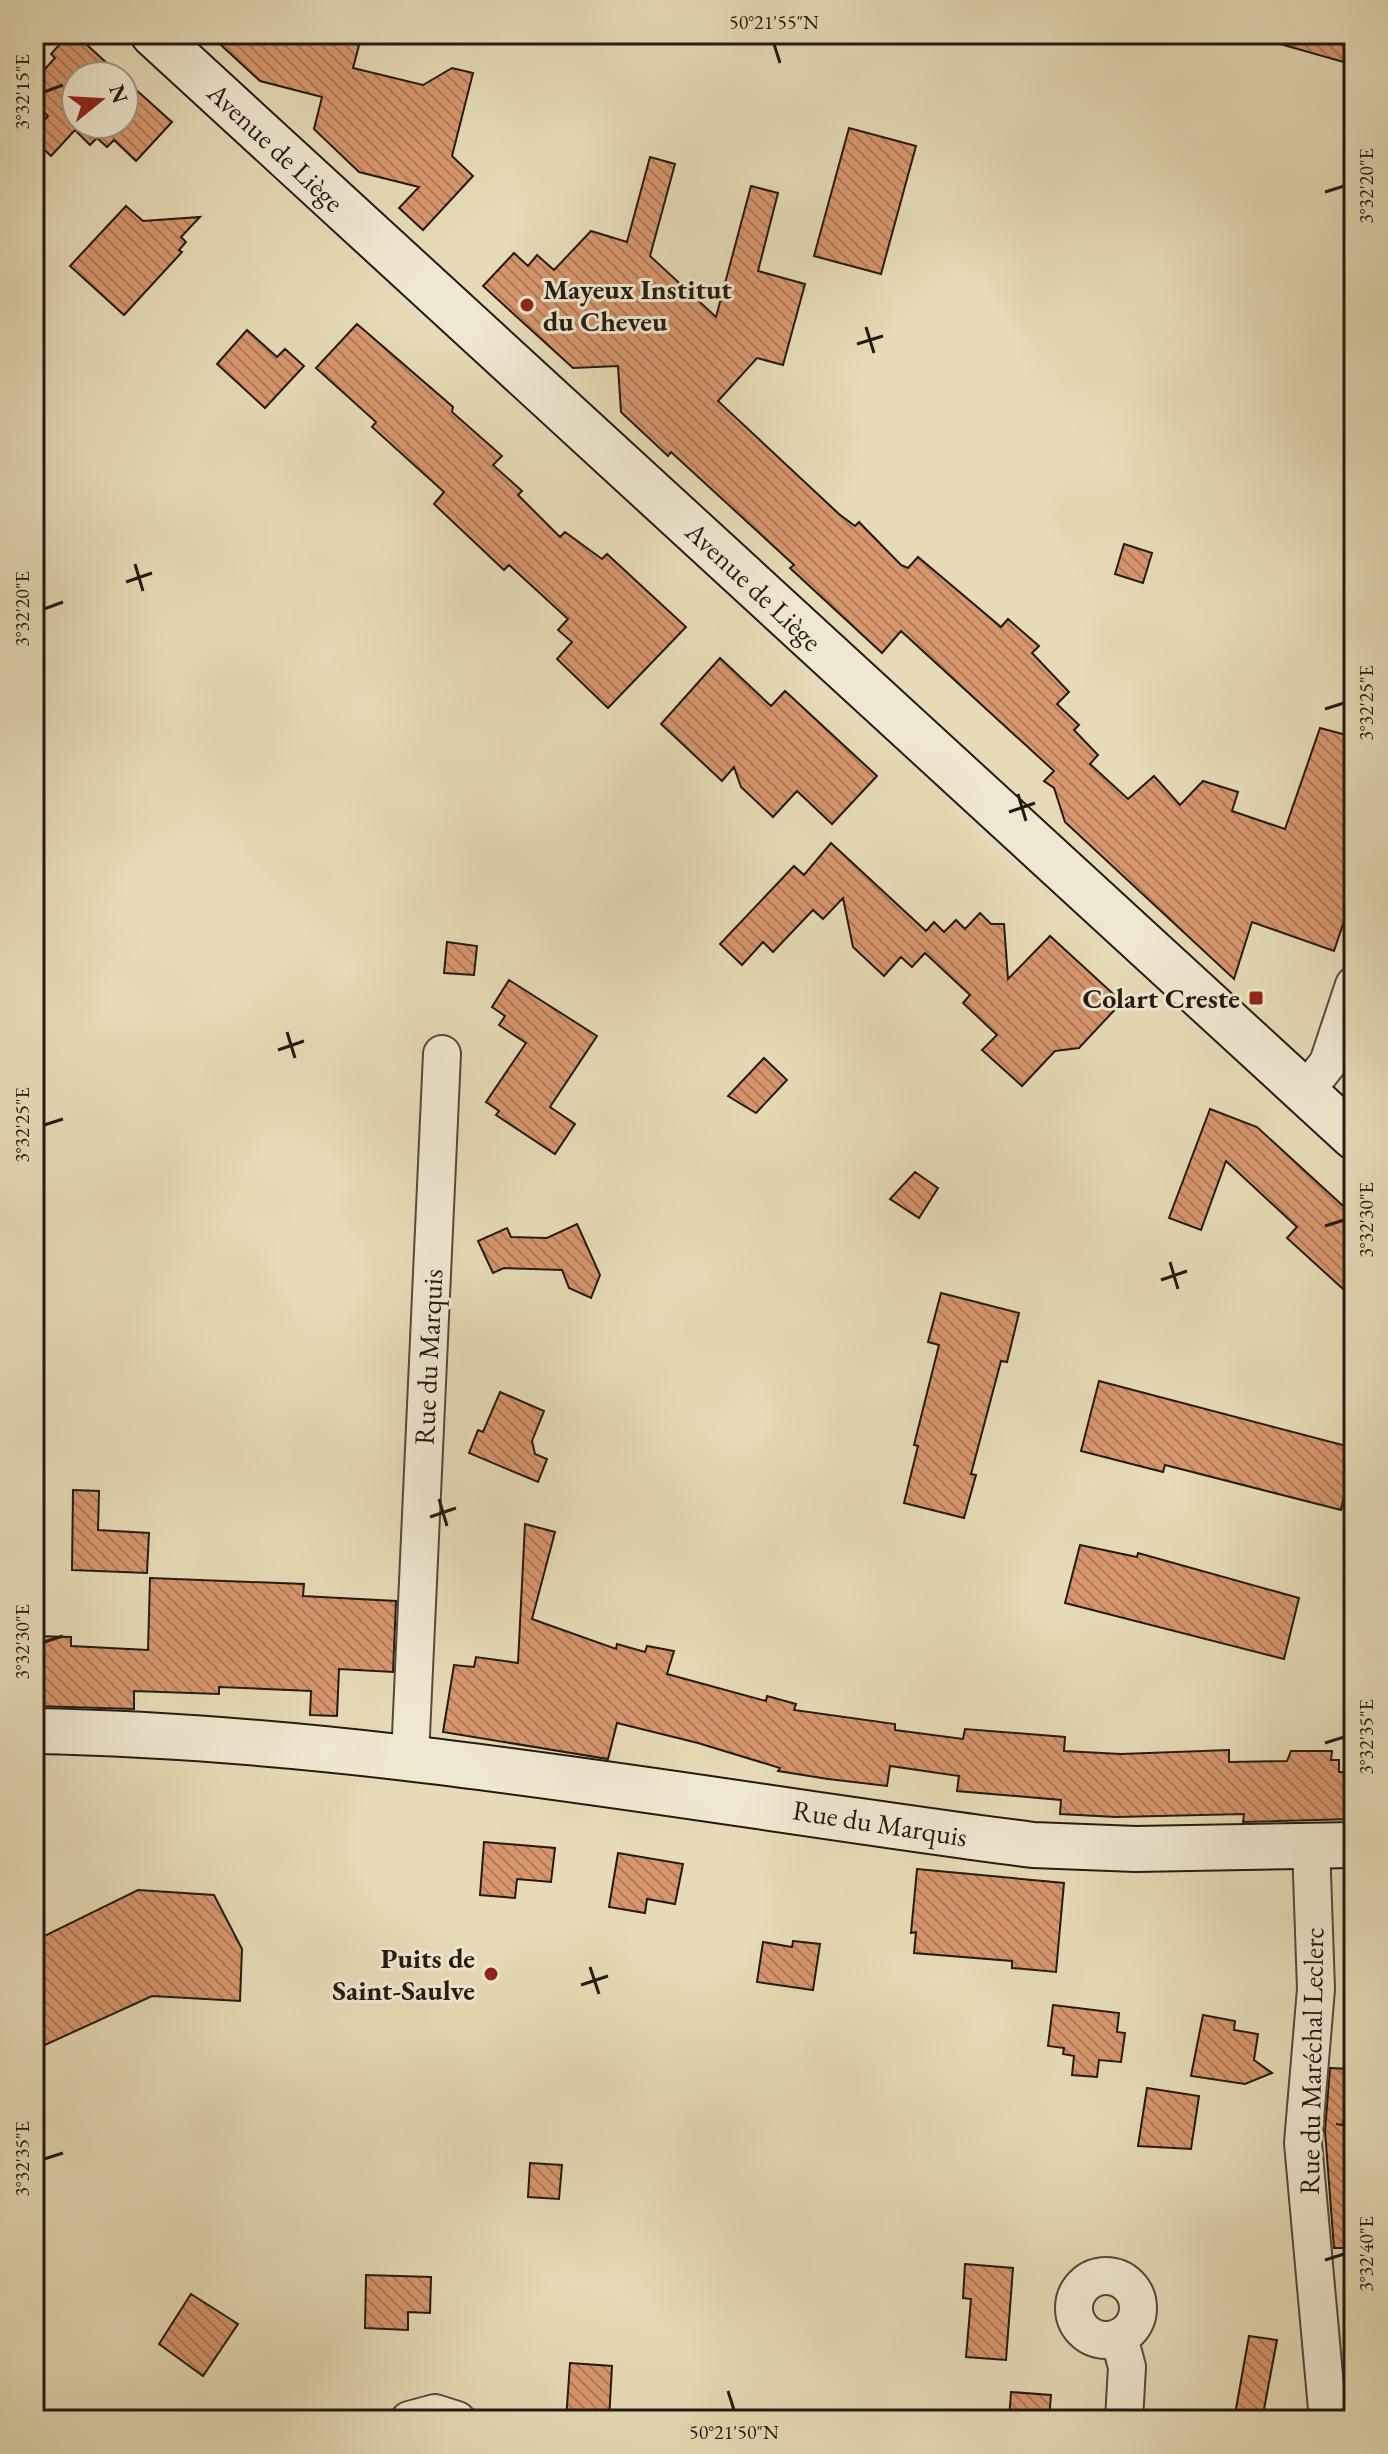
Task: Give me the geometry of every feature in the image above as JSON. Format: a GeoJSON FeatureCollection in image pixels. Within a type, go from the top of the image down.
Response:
{"type":"FeatureCollection","features":[{"type":"Feature","properties":{"kind":"main road","name":"Avenue de Liège"},"geometry":{"type":"LineString","coordinates":[[153,34],[1354,1137]]}},
{"type":"Feature","properties":{"kind":"main road","name":"Rue du Marquis"},"geometry":{"type":"LineString","coordinates":[[34,1731],[223,1739],[410,1757],[1033,1845],[1147,1849],[1354,1845]]}},
{"type":"Feature","properties":{"kind":"street"},"geometry":{"type":"LineString","coordinates":[[1305,1092],[1328,1063],[1354,985]]}},
{"type":"Feature","properties":{"kind":"street","name":"Rue du Marquis"},"geometry":{"type":"LineString","coordinates":[[410,1757],[442,1054]]}},
{"type":"Feature","properties":{"kind":"street","name":"Rue du Maréchal Leclerc"},"geometry":{"type":"LineString","coordinates":[[1311,1845],[1316,1989],[1303,2143],[1328,2420]]}},
{"type":"Feature","properties":{"kind":"street"},"geometry":{"type":"LineString","coordinates":[[1119,2337],[1127,2367],[1124,2420]]}},
{"type":"Feature","properties":{"kind":"street"},"geometry":{"type":"LineString","coordinates":[[409,2420],[435,2413],[457,2420]]}},
{"type":"Feature","properties":{"kind":"building"},"geometry":{"type":"Polygon","coordinates":[[[69,34],[75,34],[103,60],[60,60],[60,140],[66,140],[51,156],[34,140],[34,131],[48,116],[34,103],[34,81],[55,58],[51,54],[69,34]]]}},
{"type":"Feature","properties":{"kind":"building"},"geometry":{"type":"Polygon","coordinates":[[[209,34],[362,34],[353,68],[423,85],[452,68],[473,73],[452,156],[473,176],[423,230],[399,208],[419,187],[359,172],[314,129],[322,97],[260,81],[209,34]]]}},
{"type":"Feature","properties":{"kind":"building"},"geometry":{"type":"Polygon","coordinates":[[[1274,34],[1354,34],[1354,65],[1273,42],[1274,34]]]}},
{"type":"Feature","properties":{"kind":"building"},"geometry":{"type":"Polygon","coordinates":[[[140,93],[172,122],[136,161],[114,140],[140,140],[140,93]]]}},
{"type":"Feature","properties":{"kind":"building"},"geometry":{"type":"Polygon","coordinates":[[[849,128],[916,146],[881,274],[814,256],[849,128]]]}},
{"type":"Feature","properties":{"kind":"building"},"geometry":{"type":"Polygon","coordinates":[[[99,140],[114,140],[107,147],[99,140]]]}},
{"type":"Feature","properties":{"kind":"building"},"geometry":{"type":"Polygon","coordinates":[[[650,157],[675,164],[650,256],[716,317],[751,186],[778,193],[758,271],[805,284],[783,365],[757,358],[718,401],[839,514],[855,526],[859,522],[901,565],[908,568],[918,557],[1001,627],[1008,619],[1039,646],[1032,653],[1069,692],[1057,704],[1079,725],[1074,730],[1098,755],[1090,764],[1128,799],[1154,776],[1180,805],[1203,781],[1238,792],[1232,811],[1285,829],[1320,728],[1354,737],[1354,891],[1334,951],[1252,922],[1234,979],[1065,822],[1054,788],[1044,781],[1054,771],[901,631],[882,653],[790,568],[794,565],[671,452],[668,456],[621,412],[618,366],[573,368],[483,286],[514,253],[528,266],[537,255],[554,270],[591,231],[627,242],[650,157]]]}},
{"type":"Feature","properties":{"kind":"building"},"geometry":{"type":"Polygon","coordinates":[[[126,206],[143,221],[200,217],[181,237],[186,242],[179,250],[182,252],[124,315],[70,266],[126,206]]]}},
{"type":"Feature","properties":{"kind":"building"},"geometry":{"type":"Polygon","coordinates":[[[357,324],[453,407],[452,412],[502,456],[493,465],[522,491],[518,495],[560,537],[565,532],[602,559],[607,554],[686,627],[608,708],[557,659],[572,642],[558,630],[568,619],[509,565],[504,570],[434,504],[444,492],[372,427],[376,422],[316,368],[357,324]]]}},
{"type":"Feature","properties":{"kind":"building"},"geometry":{"type":"Polygon","coordinates":[[[247,330],[277,357],[285,349],[304,366],[265,408],[217,364],[247,330]]]}},
{"type":"Feature","properties":{"kind":"building"},"geometry":{"type":"Polygon","coordinates":[[[1124,544],[1152,553],[1143,583],[1115,574],[1124,544]]]}},
{"type":"Feature","properties":{"kind":"building"},"geometry":{"type":"Polygon","coordinates":[[[720,658],[771,706],[785,691],[877,776],[832,824],[797,791],[773,817],[741,787],[734,767],[722,781],[661,724],[720,658]]]}},
{"type":"Feature","properties":{"kind":"building"},"geometry":{"type":"Polygon","coordinates":[[[831,843],[926,931],[934,922],[944,932],[956,920],[965,929],[980,913],[991,924],[1004,924],[1008,979],[1050,936],[1122,1002],[1079,1048],[1055,1051],[1022,1086],[982,1050],[997,1035],[963,1003],[970,995],[925,953],[912,967],[901,957],[884,976],[853,947],[843,898],[823,919],[813,910],[773,952],[763,942],[742,965],[720,944],[794,866],[804,875],[831,843]]]}},
{"type":"Feature","properties":{"kind":"building"},"geometry":{"type":"Polygon","coordinates":[[[447,942],[477,946],[474,975],[444,973],[447,942]]]}},
{"type":"Feature","properties":{"kind":"building"},"geometry":{"type":"Polygon","coordinates":[[[509,980],[597,1036],[550,1107],[575,1124],[555,1154],[496,1115],[499,1111],[486,1102],[526,1043],[499,1025],[505,1016],[492,1007],[509,980]]]}},
{"type":"Feature","properties":{"kind":"building"},"geometry":{"type":"Polygon","coordinates":[[[764,1058],[787,1080],[756,1113],[728,1096],[764,1058]]]}},
{"type":"Feature","properties":{"kind":"building"},"geometry":{"type":"Polygon","coordinates":[[[1210,1109],[1257,1127],[1354,1216],[1354,1299],[1287,1238],[1297,1227],[1226,1161],[1201,1230],[1169,1218],[1210,1109]]]}},
{"type":"Feature","properties":{"kind":"building"},"geometry":{"type":"Polygon","coordinates":[[[915,1172],[938,1188],[919,1218],[890,1199],[915,1172]]]}},
{"type":"Feature","properties":{"kind":"building"},"geometry":{"type":"Polygon","coordinates":[[[577,1224],[600,1275],[591,1298],[569,1288],[562,1270],[504,1268],[493,1273],[478,1241],[507,1228],[511,1237],[547,1238],[577,1224]]]}},
{"type":"Feature","properties":{"kind":"building"},"geometry":{"type":"Polygon","coordinates":[[[941,1293],[1019,1313],[1007,1362],[1001,1361],[971,1474],[976,1475],[964,1518],[904,1503],[918,1446],[914,1445],[939,1345],[928,1342],[941,1293]]]}},
{"type":"Feature","properties":{"kind":"building"},"geometry":{"type":"Polygon","coordinates":[[[1099,1381],[1354,1448],[1341,1510],[1165,1465],[1163,1472],[1081,1451],[1099,1381]]]}},
{"type":"Feature","properties":{"kind":"building"},"geometry":{"type":"Polygon","coordinates":[[[500,1392],[544,1411],[532,1441],[535,1454],[547,1459],[538,1482],[469,1453],[478,1430],[483,1432],[500,1392]]]}},
{"type":"Feature","properties":{"kind":"building"},"geometry":{"type":"Polygon","coordinates":[[[73,1490],[99,1491],[98,1530],[149,1533],[147,1573],[72,1570],[73,1490]]]}},
{"type":"Feature","properties":{"kind":"building"},"geometry":{"type":"Polygon","coordinates":[[[525,1524],[555,1532],[532,1619],[616,1649],[617,1644],[645,1652],[647,1646],[674,1651],[667,1674],[766,1701],[767,1696],[796,1704],[794,1710],[895,1724],[895,1730],[963,1739],[965,1729],[1065,1737],[1064,1751],[1121,1754],[1229,1750],[1229,1762],[1287,1761],[1291,1751],[1332,1751],[1331,1760],[1339,1760],[1339,1772],[1354,1772],[1352,1819],[1243,1822],[1244,1814],[1116,1817],[1060,1814],[1061,1800],[957,1791],[959,1776],[890,1766],[887,1786],[828,1779],[778,1771],[780,1768],[698,1743],[617,1723],[608,1759],[443,1732],[454,1665],[474,1667],[476,1657],[518,1663],[525,1524]]]}},
{"type":"Feature","properties":{"kind":"building"},"geometry":{"type":"Polygon","coordinates":[[[1080,1545],[1137,1557],[1138,1553],[1299,1598],[1284,1659],[1065,1603],[1080,1545]]]}},
{"type":"Feature","properties":{"kind":"building"},"geometry":{"type":"Polygon","coordinates":[[[150,1578],[304,1584],[303,1596],[396,1601],[393,1672],[339,1669],[337,1716],[310,1715],[311,1691],[219,1687],[219,1694],[134,1691],[134,1709],[34,1706],[34,1636],[71,1637],[71,1646],[148,1650],[150,1578]]]}},
{"type":"Feature","properties":{"kind":"building"},"geometry":{"type":"Polygon","coordinates":[[[484,1842],[555,1848],[551,1882],[517,1879],[515,1898],[480,1895],[484,1842]]]}},
{"type":"Feature","properties":{"kind":"building"},"geometry":{"type":"Polygon","coordinates":[[[618,1853],[683,1864],[675,1904],[647,1899],[645,1913],[609,1907],[618,1853]]]}},
{"type":"Feature","properties":{"kind":"building"},"geometry":{"type":"Polygon","coordinates":[[[917,1869],[1064,1883],[1056,1972],[1012,1968],[1012,1961],[914,1953],[916,1932],[911,1933],[917,1869]]]}},
{"type":"Feature","properties":{"kind":"building"},"geometry":{"type":"Polygon","coordinates":[[[138,1890],[214,1895],[242,1949],[240,2001],[152,1996],[34,2050],[34,1941],[138,1890]]]}},
{"type":"Feature","properties":{"kind":"building"},"geometry":{"type":"Polygon","coordinates":[[[793,1941],[820,1944],[813,1990],[757,1982],[763,1942],[792,1947],[793,1941]]]}},
{"type":"Feature","properties":{"kind":"building"},"geometry":{"type":"Polygon","coordinates":[[[1053,2005],[1119,2013],[1117,2032],[1125,2033],[1121,2062],[1099,2060],[1097,2077],[1072,2075],[1074,2056],[1063,2054],[1064,2048],[1048,2046],[1053,2005]]]}},
{"type":"Feature","properties":{"kind":"building"},"geometry":{"type":"Polygon","coordinates":[[[1203,2015],[1235,2021],[1234,2030],[1258,2034],[1254,2060],[1272,2073],[1245,2084],[1191,2076],[1203,2015]]]}},
{"type":"Feature","properties":{"kind":"building"},"geometry":{"type":"Polygon","coordinates":[[[1330,2068],[1351,2069],[1343,2125],[1336,2124],[1354,2127],[1354,2248],[1334,2248],[1325,2131],[1330,2068]]]}},
{"type":"Feature","properties":{"kind":"building"},"geometry":{"type":"Polygon","coordinates":[[[1147,2088],[1199,2096],[1191,2149],[1138,2146],[1147,2088]]]}},
{"type":"Feature","properties":{"kind":"building"},"geometry":{"type":"Polygon","coordinates":[[[530,2163],[562,2165],[559,2199],[528,2197],[530,2163]]]}},
{"type":"Feature","properties":{"kind":"building"},"geometry":{"type":"Polygon","coordinates":[[[965,2264],[1013,2268],[1006,2360],[966,2357],[971,2299],[963,2298],[965,2264]]]}},
{"type":"Feature","properties":{"kind":"building"},"geometry":{"type":"Polygon","coordinates":[[[366,2275],[431,2277],[430,2313],[408,2312],[408,2330],[365,2328],[366,2275]]]}},
{"type":"Feature","properties":{"kind":"building"},"geometry":{"type":"Polygon","coordinates":[[[191,2294],[238,2324],[203,2376],[159,2344],[191,2294]]]}},
{"type":"Feature","properties":{"kind":"building"},"geometry":{"type":"Polygon","coordinates":[[[1249,2336],[1277,2340],[1262,2420],[1234,2420],[1249,2336]]]}},
{"type":"Feature","properties":{"kind":"building"},"geometry":{"type":"Polygon","coordinates":[[[570,2363],[612,2366],[609,2420],[566,2420],[570,2363]]]}},
{"type":"Feature","properties":{"kind":"building"},"geometry":{"type":"Polygon","coordinates":[[[1011,2392],[1051,2395],[1049,2420],[1009,2420],[1011,2392]]]}},
{"type":"Feature","properties":{"kind":"place","name":"Mayeux Institut du Cheveu"},"geometry":{"type":"Point","coordinates":[527,305]}},
{"type":"Feature","properties":{"kind":"place","name":"Colart Creste"},"geometry":{"type":"Point","coordinates":[1256,998]}},
{"type":"Feature","properties":{"kind":"place","name":"Puits de Saint-Saulve"},"geometry":{"type":"Point","coordinates":[491,1974]}}]}
